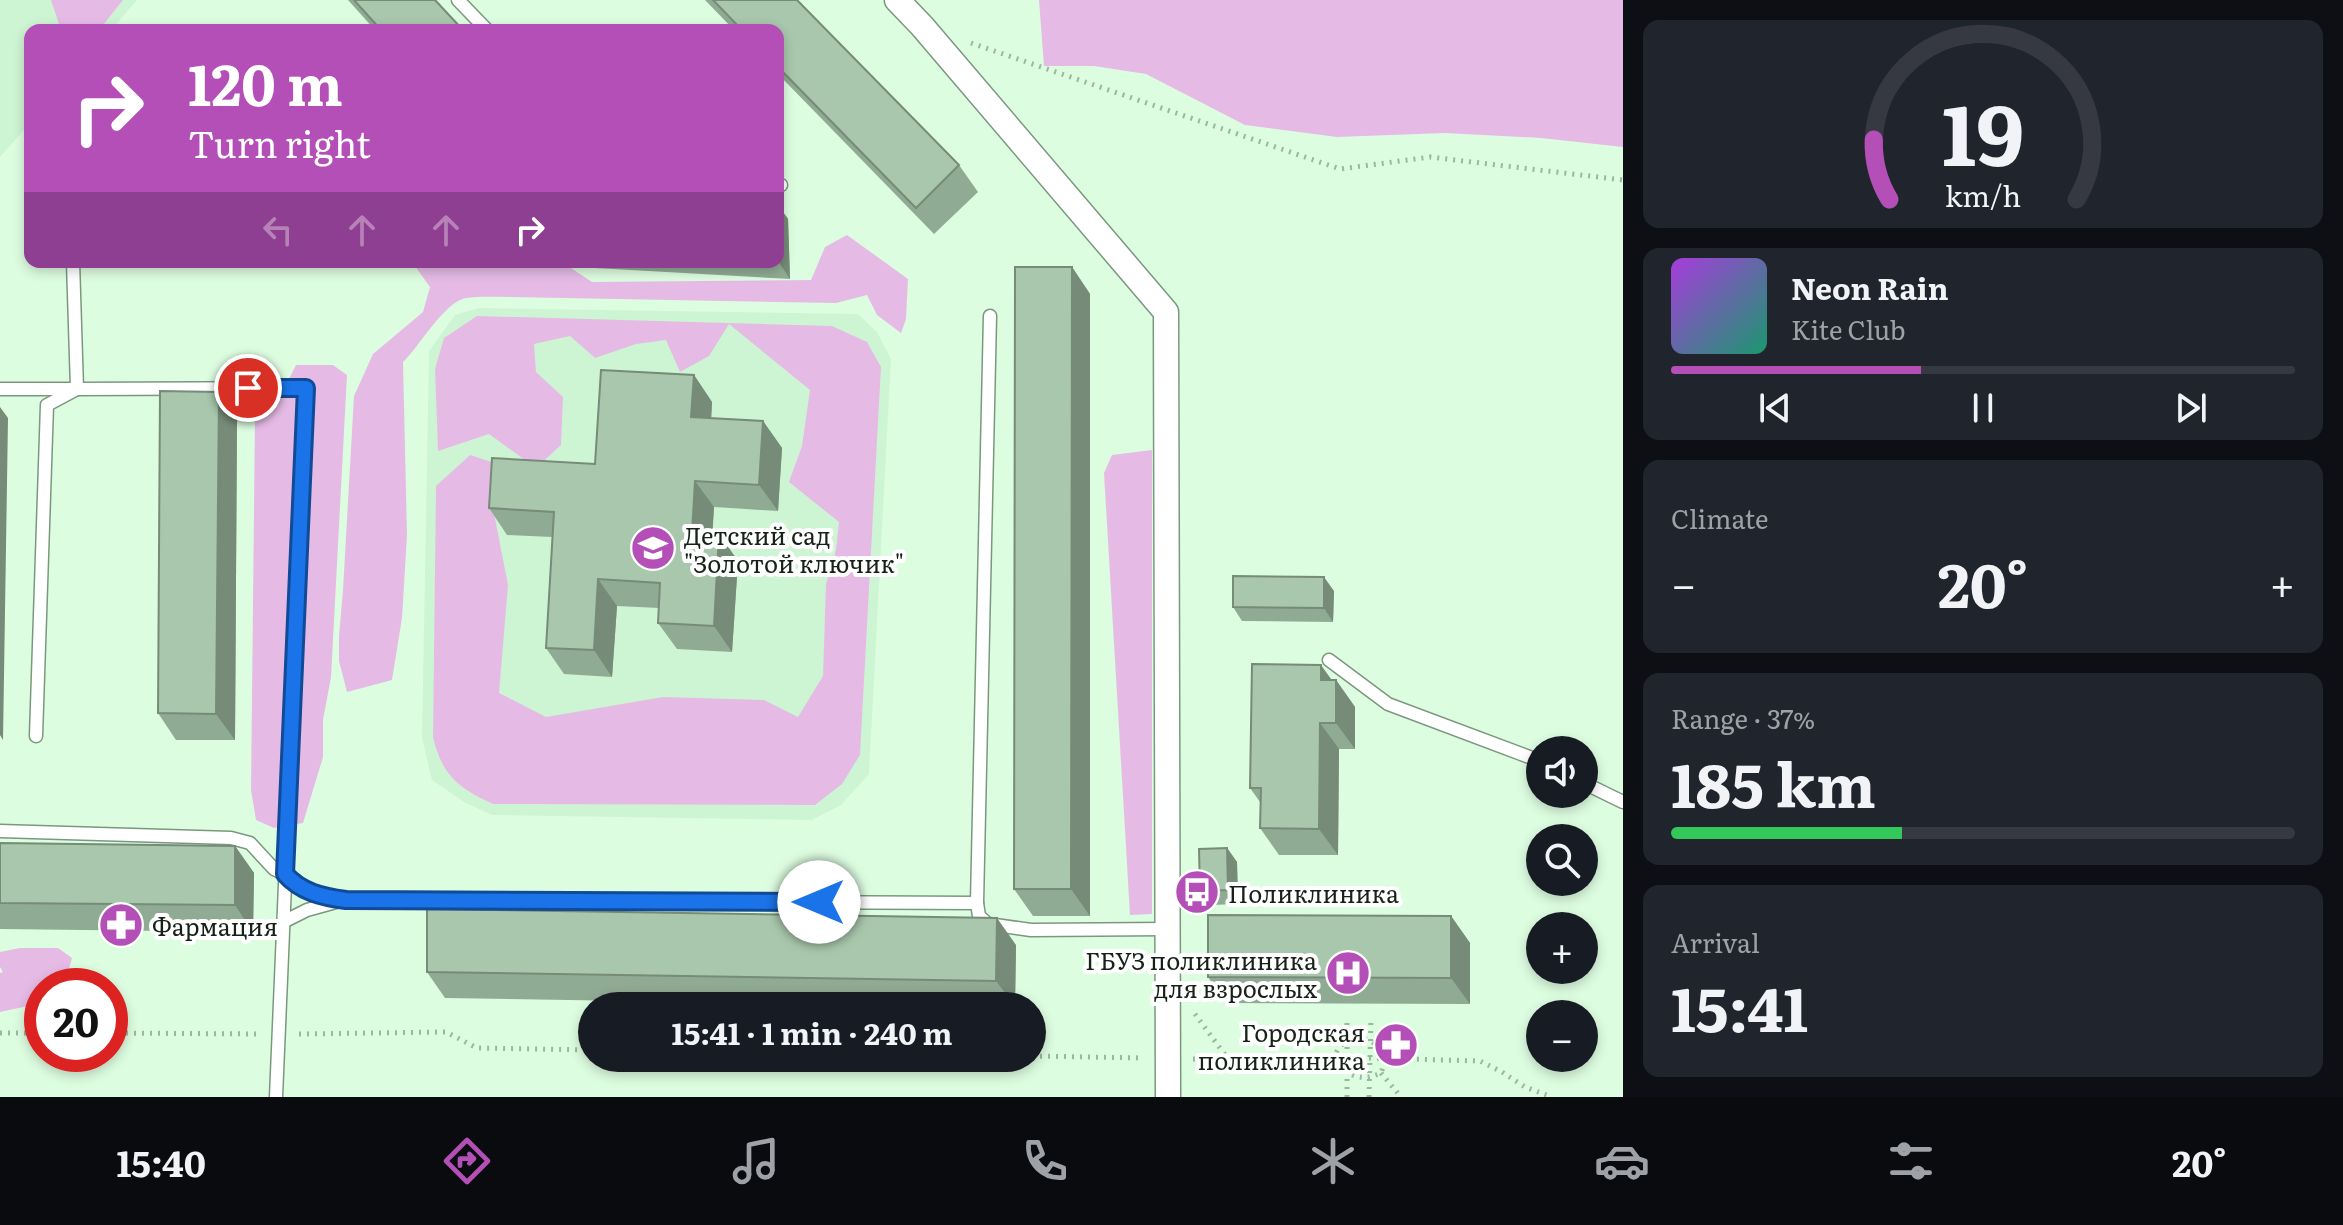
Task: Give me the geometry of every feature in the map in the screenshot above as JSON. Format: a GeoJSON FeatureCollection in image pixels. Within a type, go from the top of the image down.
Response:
{"type":"FeatureCollection","features":[{"type":"Feature","properties":{"kind":"street"},"geometry":{"type":"LineString","coordinates":[[897,0],[1166,312],[1170,1082]]}},
{"type":"Feature","properties":{"kind":"lane"},"geometry":{"type":"LineString","coordinates":[[458,0],[481,24]]}},
{"type":"Feature","properties":{"kind":"lane"},"geometry":{"type":"LineString","coordinates":[[73,268],[77,389]]}},
{"type":"Feature","properties":{"kind":"lane"},"geometry":{"type":"LineString","coordinates":[[990,316],[979,916],[988,924],[1031,930],[1167,929]]}},
{"type":"Feature","properties":{"kind":"lane"},"geometry":{"type":"LineString","coordinates":[[0,389],[306,388],[276,1097]]}},
{"type":"Feature","properties":{"kind":"lane"},"geometry":{"type":"LineString","coordinates":[[36,736],[47,405],[77,389]]}},
{"type":"Feature","properties":{"kind":"lane"},"geometry":{"type":"LineString","coordinates":[[1329,660],[1388,704],[1526,756]]}},
{"type":"Feature","properties":{"kind":"lane"},"geometry":{"type":"LineString","coordinates":[[1598,790],[1623,802]]}},
{"type":"Feature","properties":{"kind":"lane"},"geometry":{"type":"LineString","coordinates":[[0,831],[231,838],[250,843],[274,869],[307,891],[346,900],[977,903]]}},
{"type":"Feature","properties":{"kind":"lane"},"geometry":{"type":"LineString","coordinates":[[283,922],[307,910],[346,900]]}},
{"type":"Feature","properties":{"kind":"path"},"geometry":{"type":"LineString","coordinates":[[967,42],[1340,169],[1430,157],[1623,180]]}},
{"type":"Feature","properties":{"kind":"path"},"geometry":{"type":"LineString","coordinates":[[1191,1010],[1228,1059]]}},
{"type":"Feature","properties":{"kind":"path"},"geometry":{"type":"LineString","coordinates":[[1347,1017],[1347,1097]]}},
{"type":"Feature","properties":{"kind":"path"},"geometry":{"type":"LineString","coordinates":[[1369,1097],[1371,1018]]}},
{"type":"Feature","properties":{"kind":"path"},"geometry":{"type":"LineString","coordinates":[[128,1033],[446,1032],[477,1048],[578,1050]]}},
{"type":"Feature","properties":{"kind":"path"},"geometry":{"type":"LineString","coordinates":[[0,1033],[24,1033]]}},
{"type":"Feature","properties":{"kind":"path"},"geometry":{"type":"LineString","coordinates":[[1335,1057],[1337,1049],[1347,1041],[1357,1037],[1370,1040],[1382,1050],[1385,1062],[1381,1073]]}},
{"type":"Feature","properties":{"kind":"path"},"geometry":{"type":"LineString","coordinates":[[1335,1057],[1351,1076],[1362,1078],[1381,1073]]}},
{"type":"Feature","properties":{"kind":"path"},"geometry":{"type":"LineString","coordinates":[[1046,1059],[1170,1082],[1228,1059],[1384,1057],[1480,1061],[1525,1087],[1552,1097]]}},
{"type":"Feature","properties":{"kind":"path"},"geometry":{"type":"LineString","coordinates":[[1381,1073],[1401,1097]]}},
{"type":"Feature","properties":{"kind":"shaded area"},"geometry":{"type":"Polygon","coordinates":[[[0,0],[137,0],[116,24],[24,24],[24,130],[0,157],[0,0]]]}},
{"type":"Feature","properties":{"kind":"shaded area"},"geometry":{"type":"Polygon","coordinates":[[[51,0],[123,0],[104,24],[59,24],[51,0]]]}},
{"type":"Feature","properties":{"kind":"shaded area"},"geometry":{"type":"Polygon","coordinates":[[[1039,0],[1623,0],[1623,147],[1541,138],[1445,133],[1337,137],[1245,125],[1146,74],[1094,66],[1044,66],[1039,0]]]}},
{"type":"Feature","properties":{"kind":"shaded area"},"geometry":{"type":"Polygon","coordinates":[[[847,235],[908,279],[906,319],[901,333],[877,315],[867,295],[836,303],[482,297],[466,298],[449,307],[403,362],[407,535],[402,618],[392,680],[347,692],[339,661],[339,636],[354,396],[373,354],[423,312],[430,287],[416,268],[571,268],[592,282],[811,280],[825,247],[847,235]]]}},
{"type":"Feature","properties":{"kind":"shaded area","name":"Детский сад \"Золотой ключик\""},"geometry":{"type":"Polygon","coordinates":[[[478,308],[858,314],[877,332],[891,359],[869,774],[841,805],[812,820],[492,815],[464,802],[432,780],[422,738],[429,351],[455,315],[478,308]]]}},
{"type":"Feature","properties":{"kind":"shaded area"},"geometry":{"type":"Polygon","coordinates":[[[477,316],[832,326],[867,342],[881,367],[860,755],[842,784],[815,805],[493,804],[461,786],[447,771],[433,737],[436,486],[470,455],[504,466],[493,508],[508,585],[499,693],[546,717],[663,697],[764,700],[798,717],[823,676],[826,584],[836,550],[839,522],[789,482],[802,446],[810,390],[729,324],[709,356],[680,372],[666,340],[636,344],[595,358],[570,336],[534,344],[536,372],[563,397],[561,445],[536,468],[489,434],[438,451],[435,369],[444,338],[477,316]]]}},
{"type":"Feature","properties":{"kind":"shaded area"},"geometry":{"type":"Polygon","coordinates":[[[296,365],[333,365],[347,375],[331,677],[323,720],[323,757],[303,823],[274,828],[256,820],[251,790],[255,415],[276,405],[296,365]]]}},
{"type":"Feature","properties":{"kind":"shaded area"},"geometry":{"type":"Polygon","coordinates":[[[1152,450],[1152,914],[1130,915],[1104,473],[1112,455],[1152,450]]]}},
{"type":"Feature","properties":{"kind":"shaded area"},"geometry":{"type":"Polygon","coordinates":[[[20,948],[58,948],[72,958],[69,968],[24,968],[24,1007],[0,1012],[0,973],[3,972],[0,952],[20,948]]]}},
{"type":"Feature","properties":{"kind":"building"},"geometry":{"type":"Polygon","coordinates":[[[354,0],[435,0],[457,24],[376,24],[354,0]]]}},
{"type":"Feature","properties":{"kind":"building"},"geometry":{"type":"Polygon","coordinates":[[[713,0],[797,0],[959,165],[916,208],[784,73],[784,24],[736,24],[713,0]]]}},
{"type":"Feature","properties":{"kind":"building"},"geometry":{"type":"Polygon","coordinates":[[[1015,267],[1072,267],[1071,889],[1014,889],[1015,267]]]}},
{"type":"Feature","properties":{"kind":"building"},"geometry":{"type":"Polygon","coordinates":[[[601,370],[694,375],[691,417],[763,421],[759,485],[695,481],[692,533],[719,534],[714,626],[658,623],[660,583],[598,579],[594,650],[546,648],[554,512],[489,508],[492,458],[595,464],[601,370]]]}},
{"type":"Feature","properties":{"kind":"building"},"geometry":{"type":"Polygon","coordinates":[[[160,391],[219,392],[216,714],[158,713],[160,391]]]}},
{"type":"Feature","properties":{"kind":"building"},"geometry":{"type":"Polygon","coordinates":[[[1233,576],[1324,577],[1324,608],[1233,607],[1233,576]]]}},
{"type":"Feature","properties":{"kind":"building"},"geometry":{"type":"Polygon","coordinates":[[[1252,664],[1321,665],[1321,680],[1336,680],[1336,723],[1320,723],[1319,829],[1260,828],[1261,788],[1250,788],[1252,664]]]}},
{"type":"Feature","properties":{"kind":"building"},"geometry":{"type":"Polygon","coordinates":[[[0,843],[235,846],[235,905],[0,903],[0,843]]]}},
{"type":"Feature","properties":{"kind":"building"},"geometry":{"type":"Polygon","coordinates":[[[1227,848],[1228,890],[1200,891],[1199,849],[1227,848]]]}},
{"type":"Feature","properties":{"kind":"building"},"geometry":{"type":"Polygon","coordinates":[[[427,909],[997,918],[996,981],[427,972],[427,909]]]}},
{"type":"Feature","properties":{"kind":"building"},"geometry":{"type":"Polygon","coordinates":[[[1208,915],[1451,916],[1451,978],[1208,977],[1208,915]]]}},
{"type":"Feature","properties":{"kind":"place","name":"Детский сад \"Золотой ключик\""},"geometry":{"type":"Point","coordinates":[653,548]}},
{"type":"Feature","properties":{"kind":"place","name":"Поликлиника"},"geometry":{"type":"Point","coordinates":[1197,892]}},
{"type":"Feature","properties":{"kind":"place","name":"Фармация"},"geometry":{"type":"Point","coordinates":[121,925]}},
{"type":"Feature","properties":{"kind":"place","name":"ГБУЗ поликлиника для взрослых"},"geometry":{"type":"Point","coordinates":[1348,973]}},
{"type":"Feature","properties":{"kind":"place","name":"Городская поликлиника"},"geometry":{"type":"Point","coordinates":[1396,1045]}},
{"type":"Feature","properties":{"kind":"route"},"geometry":{"type":"LineString","coordinates":[[248,388],[306,388],[285,874],[292,881],[307,891],[346,900],[819,902]]}}]}
